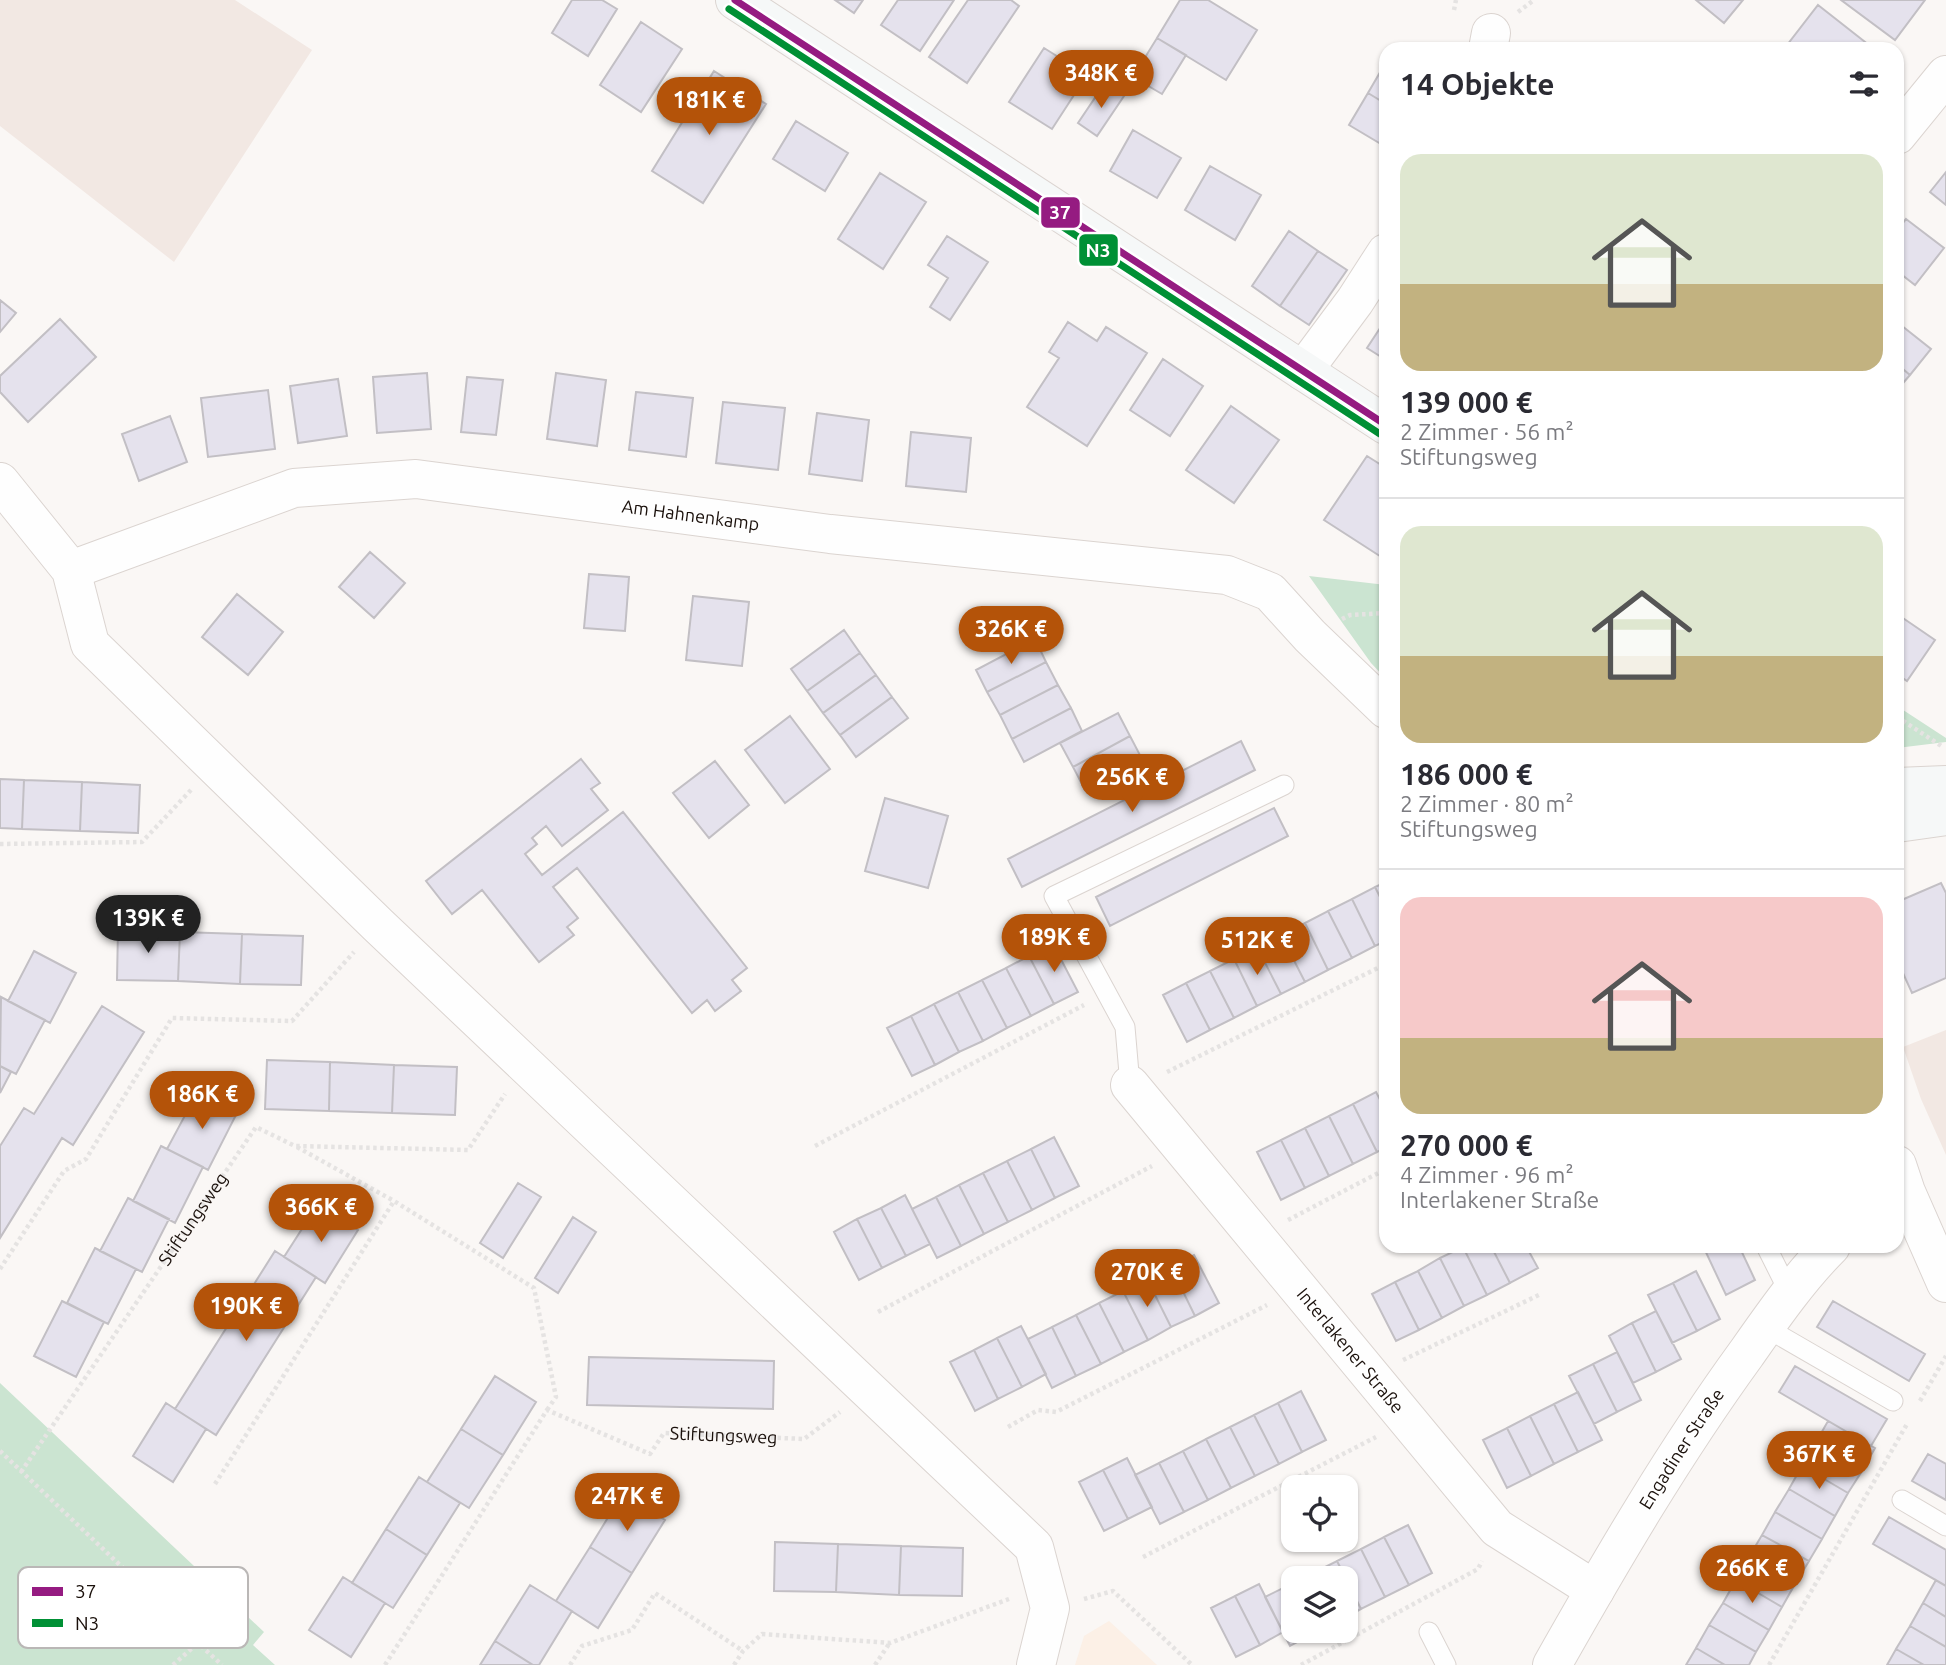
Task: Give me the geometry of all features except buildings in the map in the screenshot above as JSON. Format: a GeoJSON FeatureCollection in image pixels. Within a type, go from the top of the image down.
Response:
{"type":"FeatureCollection","features":[{"type":"Feature","properties":{"kind":"main road"},"geometry":{"type":"LineString","coordinates":[[735,0],[1379,420]]}},
{"type":"Feature","properties":{"kind":"main road"},"geometry":{"type":"LineString","coordinates":[[1904,787],[1946,785]]}},
{"type":"Feature","properties":{"kind":"main road"},"geometry":{"type":"LineString","coordinates":[[1904,822],[1946,816]]}},
{"type":"Feature","properties":{"kind":"street"},"geometry":{"type":"LineString","coordinates":[[1904,126],[1946,75]]}},
{"type":"Feature","properties":{"kind":"street"},"geometry":{"type":"LineString","coordinates":[[1303,371],[1379,264]]}},
{"type":"Feature","properties":{"kind":"street","name":"Am Hahnenkamp"},"geometry":{"type":"LineString","coordinates":[[71,570],[294,488],[416,479],[830,534],[1227,575],[1270,592],[1310,636],[1379,702]]}},
{"type":"Feature","properties":{"kind":"street"},"geometry":{"type":"LineString","coordinates":[[0,482],[71,570],[90,644],[378,925],[1034,1547],[1051,1608],[1036,1665]]}},
{"type":"Feature","properties":{"kind":"street","name":"Interlakener Straße"},"geometry":{"type":"LineString","coordinates":[[1130,1085],[1497,1528],[1595,1590]]}},
{"type":"Feature","properties":{"kind":"street"},"geometry":{"type":"LineString","coordinates":[[1904,1193],[1946,1283]]}},
{"type":"Feature","properties":{"kind":"street","name":"Engadiner Straße"},"geometry":{"type":"LineString","coordinates":[[1552,1665],[1698,1420],[1790,1294],[1825,1253]]}},
{"type":"Feature","properties":{"kind":"lane"},"geometry":{"type":"LineString","coordinates":[[1130,1085],[1125,1027],[1054,896],[1284,785]]}},
{"type":"Feature","properties":{"kind":"lane"},"geometry":{"type":"LineString","coordinates":[[1770,1253],[1790,1294]]}},
{"type":"Feature","properties":{"kind":"lane"},"geometry":{"type":"LineString","coordinates":[[1765,1327],[1893,1401]]}},
{"type":"Feature","properties":{"kind":"lane"},"geometry":{"type":"LineString","coordinates":[[1902,1500],[1946,1526]]}},
{"type":"Feature","properties":{"kind":"lane"},"geometry":{"type":"LineString","coordinates":[[1429,1632],[1446,1665]]}},
{"type":"Feature","properties":{"kind":"path"},"geometry":{"type":"LineString","coordinates":[[1454,10],[1456,0]]}},
{"type":"Feature","properties":{"kind":"path"},"geometry":{"type":"LineString","coordinates":[[1904,722],[1946,749]]}},
{"type":"Feature","properties":{"kind":"path"},"geometry":{"type":"LineString","coordinates":[[0,844],[142,842],[213,766]]}},
{"type":"Feature","properties":{"kind":"path"},"geometry":{"type":"LineString","coordinates":[[0,1269],[64,1171],[86,1159],[172,1018],[292,1021],[378,925]]}},
{"type":"Feature","properties":{"kind":"path"},"geometry":{"type":"LineString","coordinates":[[1130,1085],[1166,1072],[1379,967]]}},
{"type":"Feature","properties":{"kind":"path"},"geometry":{"type":"LineString","coordinates":[[815,1146],[1107,993]]}},
{"type":"Feature","properties":{"kind":"path","name":"Stiftungsweg"},"geometry":{"type":"LineString","coordinates":[[22,1472],[256,1126],[295,1146],[468,1150],[524,1064]]}},
{"type":"Feature","properties":{"kind":"path"},"geometry":{"type":"LineString","coordinates":[[295,1146],[394,1201],[534,1288],[556,1397],[385,1665]]}},
{"type":"Feature","properties":{"kind":"path"},"geometry":{"type":"LineString","coordinates":[[878,1312],[1183,1150]]}},
{"type":"Feature","properties":{"kind":"path"},"geometry":{"type":"LineString","coordinates":[[1256,1237],[1379,1173]]}},
{"type":"Feature","properties":{"kind":"path"},"geometry":{"type":"LineString","coordinates":[[215,1484],[394,1201]]}},
{"type":"Feature","properties":{"kind":"path"},"geometry":{"type":"LineString","coordinates":[[1008,1427],[1038,1410],[1056,1412],[1298,1289]]}},
{"type":"Feature","properties":{"kind":"path"},"geometry":{"type":"LineString","coordinates":[[1370,1376],[1541,1294]]}},
{"type":"Feature","properties":{"kind":"path"},"geometry":{"type":"LineString","coordinates":[[1769,1665],[1946,1356]]}},
{"type":"Feature","properties":{"kind":"path","name":"Stiftungsweg"},"geometry":{"type":"LineString","coordinates":[[547,1410],[650,1454],[664,1433],[804,1439],[869,1391]]}},
{"type":"Feature","properties":{"kind":"path"},"geometry":{"type":"LineString","coordinates":[[1143,1557],[1408,1421]]}},
{"type":"Feature","properties":{"kind":"path"},"geometry":{"type":"LineString","coordinates":[[0,1451],[123,1567]]}},
{"type":"Feature","properties":{"kind":"path"},"geometry":{"type":"LineString","coordinates":[[1301,1665],[1478,1569],[1497,1528]]}},
{"type":"Feature","properties":{"kind":"path"},"geometry":{"type":"LineString","coordinates":[[734,1665],[743,1651],[762,1634],[890,1643],[1019,1595],[1051,1608],[1113,1591],[1192,1665]]}},
{"type":"Feature","properties":{"kind":"path"},"geometry":{"type":"LineString","coordinates":[[570,1665],[582,1646],[632,1630],[655,1593],[743,1651]]}},
{"type":"Feature","properties":{"kind":"path"},"geometry":{"type":"LineString","coordinates":[[875,1665],[890,1643]]}},
{"type":"Feature","properties":{"kind":"path"},"geometry":{"type":"LineString","coordinates":[[173,1665],[192,1648]]}},
{"type":"Feature","properties":{"kind":"path"},"geometry":{"type":"LineString","coordinates":[[203,1648],[222,1665]]}},
{"type":"Feature","properties":{"kind":"shaded area"},"geometry":{"type":"Polygon","coordinates":[[[0,0],[235,0],[312,50],[174,262],[0,126],[0,0]]]}},
{"type":"Feature","properties":{"kind":"shaded area"},"geometry":{"type":"Polygon","coordinates":[[[1946,1030],[1946,1155],[1921,1099],[1904,1047],[1946,1030]]]}},
{"type":"Feature","properties":{"kind":"shaded area"},"geometry":{"type":"Polygon","coordinates":[[[1109,1621],[1157,1665],[1075,1665],[1084,1636],[1109,1621]]]}},
{"type":"Feature","properties":{"kind":"green space"},"geometry":{"type":"Polygon","coordinates":[[[1309,576],[1379,584],[1379,672],[1309,576]]]}},
{"type":"Feature","properties":{"kind":"green space"},"geometry":{"type":"Polygon","coordinates":[[[1904,711],[1946,738],[1946,742],[1904,747],[1904,711]]]}},
{"type":"Feature","properties":{"kind":"green space"},"geometry":{"type":"Polygon","coordinates":[[[0,1383],[195,1567],[18,1567],[18,1648],[248,1648],[248,1617],[264,1632],[253,1645],[275,1665],[0,1665],[0,1383]]]}},
{"type":"Feature","properties":{"kind":"transit line","name":"37"},"geometry":{"type":"LineString","coordinates":[[735,0],[1379,420]]}},
{"type":"Feature","properties":{"kind":"transit line","name":"N3"},"geometry":{"type":"LineString","coordinates":[[729,9],[1379,433]]}}]}
